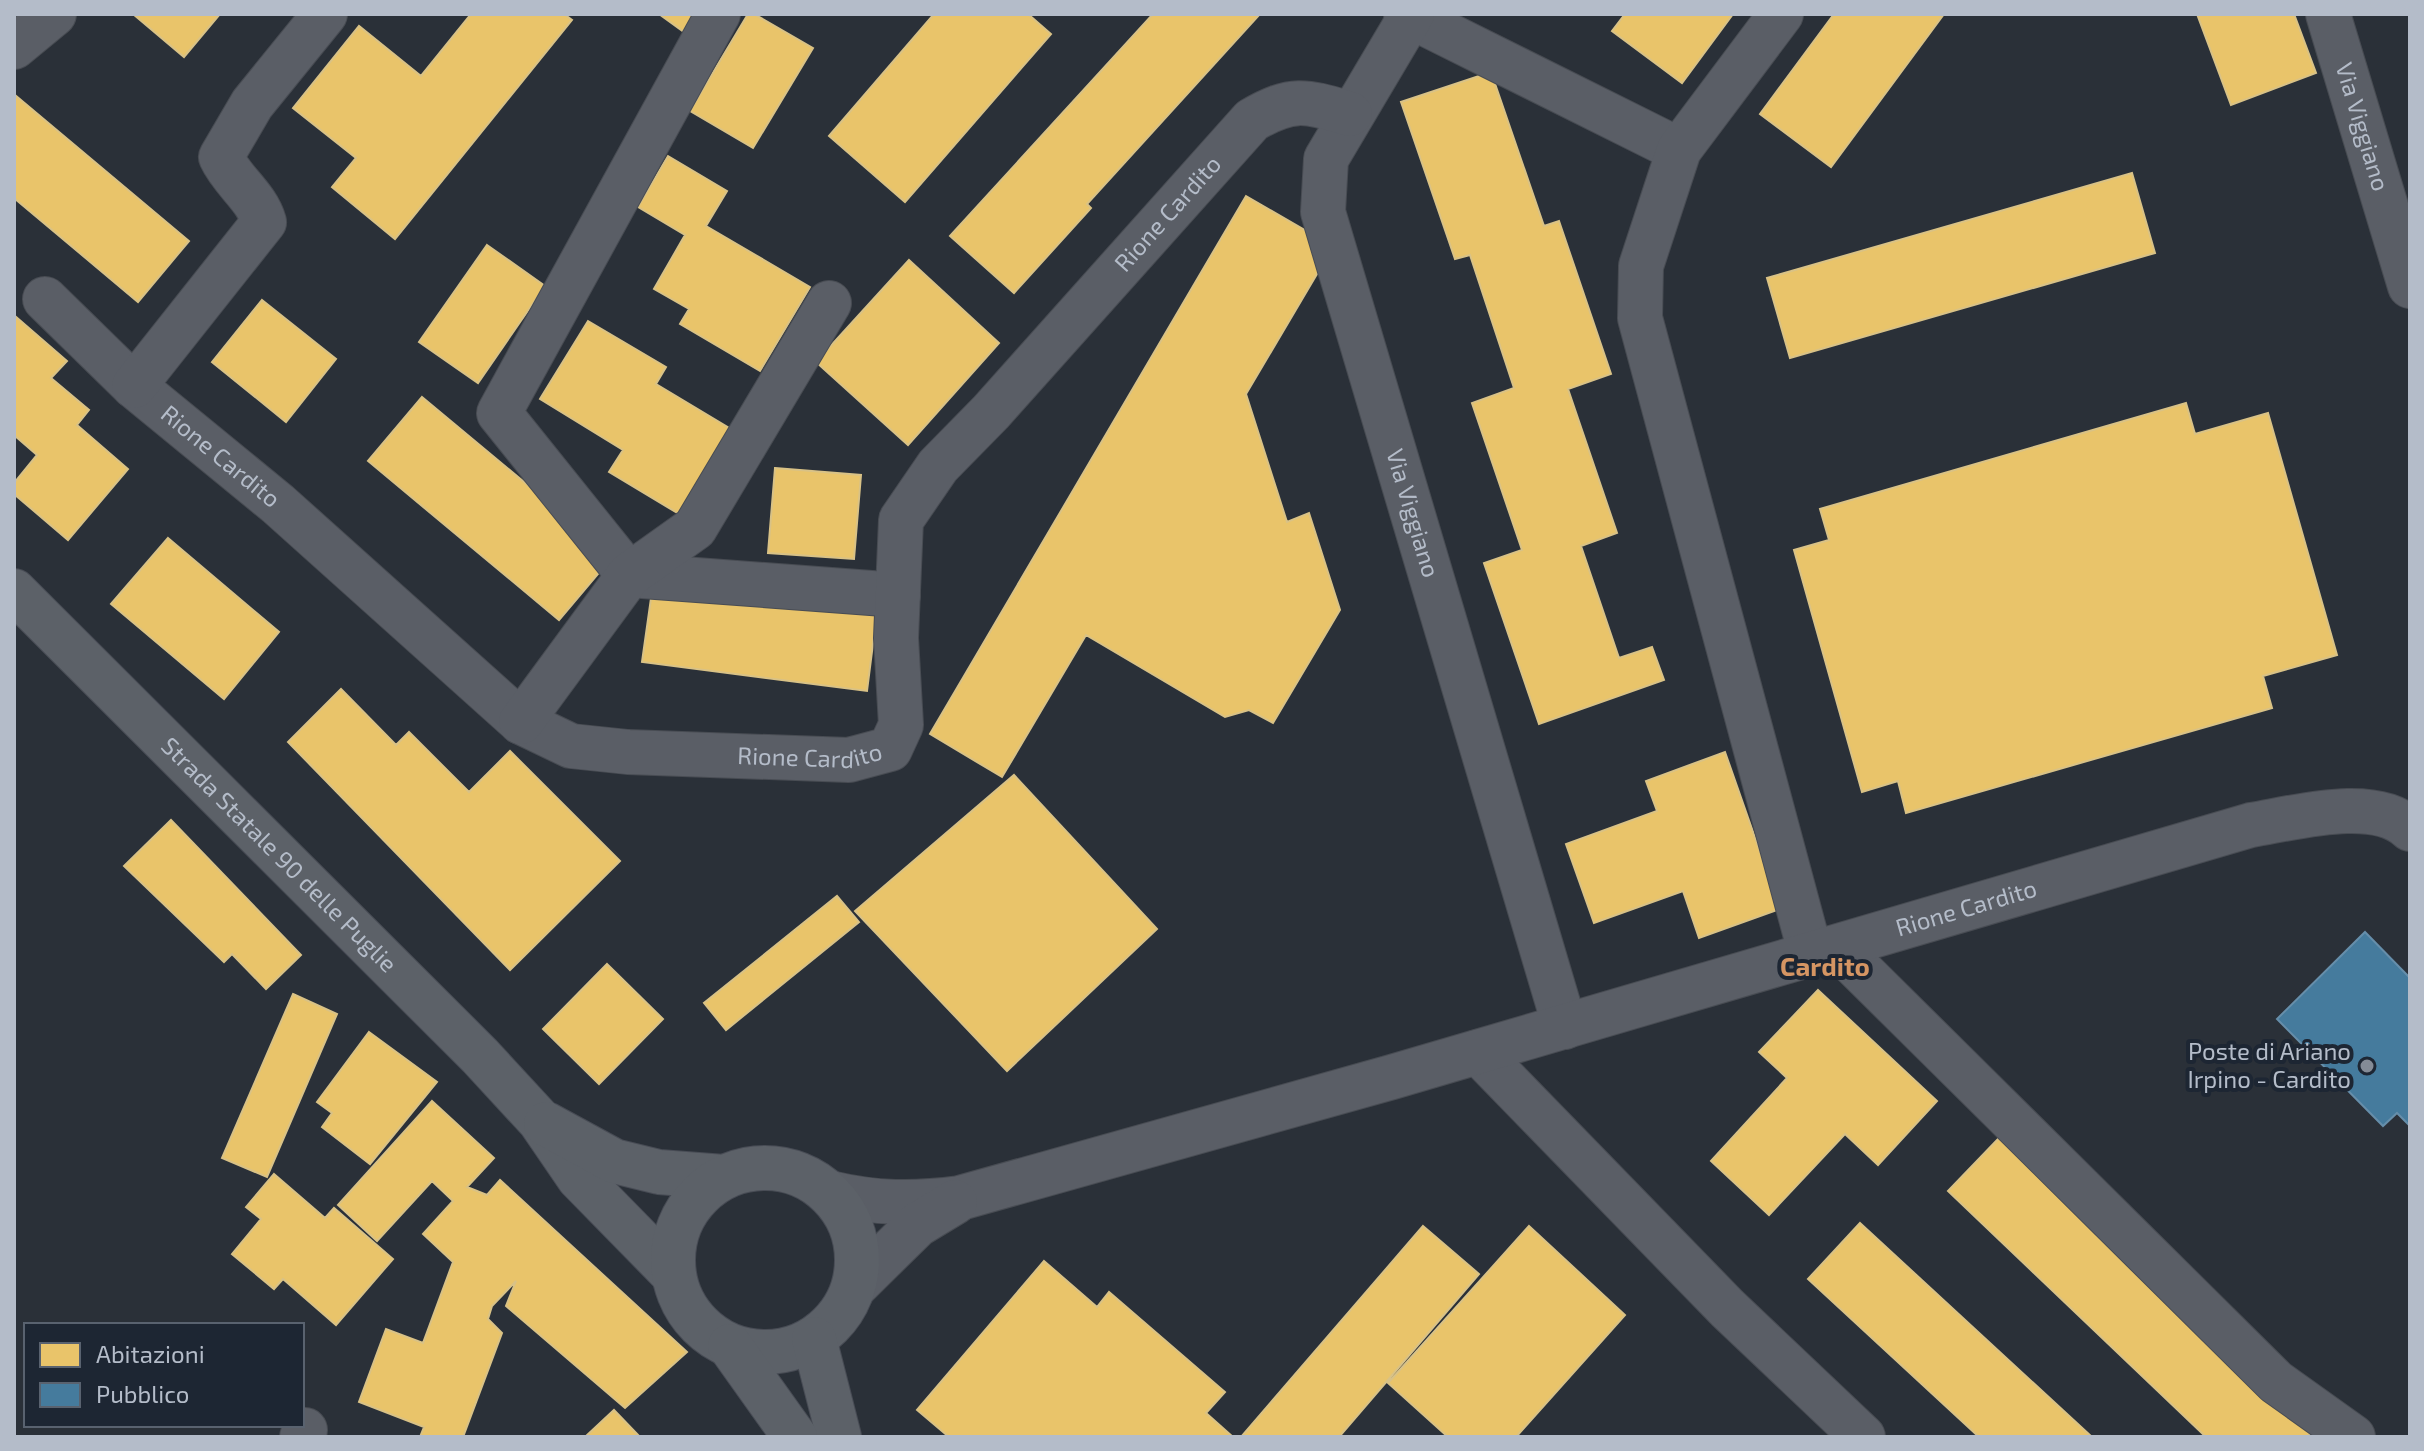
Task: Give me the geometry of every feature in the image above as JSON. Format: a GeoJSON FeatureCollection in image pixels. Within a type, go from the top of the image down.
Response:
{"type":"FeatureCollection","features":[{"type":"Feature","properties":{"kind":"main road","name":"Strada Statale 90 delle Puglie"},"geometry":{"type":"LineString","coordinates":[[14,591],[480,1056],[540,1121],[579,1178],[673,1274]]}},
{"type":"Feature","properties":{"kind":"main road","name":"Strada Statale 90 delle Puglie"},"geometry":{"type":"LineString","coordinates":[[540,1121],[614,1161],[659,1172],[724,1177]]}},
{"type":"Feature","properties":{"kind":"main road","name":"Strada Statale 90 delle Puglie"},"geometry":{"type":"LineString","coordinates":[[751,1168],[780,1168],[807,1176],[830,1193],[846,1213],[855,1236],[858,1261],[854,1287],[839,1316],[814,1339],[787,1350],[758,1353],[730,1346],[703,1329],[683,1304],[673,1274],[674,1245],[683,1217],[700,1194],[724,1177],[751,1168]]}},
{"type":"Feature","properties":{"kind":"main road"},"geometry":{"type":"LineString","coordinates":[[814,1339],[839,1437]]}},
{"type":"Feature","properties":{"kind":"main road","name":"Strada Statale 90 delle Puglie"},"geometry":{"type":"LineString","coordinates":[[730,1346],[795,1437]]}},
{"type":"Feature","properties":{"kind":"street"},"geometry":{"type":"LineString","coordinates":[[14,47],[54,14]]}},
{"type":"Feature","properties":{"kind":"street"},"geometry":{"type":"LineString","coordinates":[[134,386],[264,222],[261,210],[226,168],[221,157],[252,104],[325,14]]}},
{"type":"Feature","properties":{"kind":"street"},"geometry":{"type":"LineString","coordinates":[[718,14],[499,413],[629,575],[898,595]]}},
{"type":"Feature","properties":{"kind":"street"},"geometry":{"type":"LineString","coordinates":[[1781,14],[1679,150],[1641,266],[1640,318],[1824,951],[2276,1382],[2353,1437]]}},
{"type":"Feature","properties":{"kind":"street","name":"Via Viggiano"},"geometry":{"type":"LineString","coordinates":[[2328,14],[2410,286]]}},
{"type":"Feature","properties":{"kind":"street"},"geometry":{"type":"LineString","coordinates":[[1409,15],[1679,150]]}},
{"type":"Feature","properties":{"kind":"street","name":"Via Viggiano"},"geometry":{"type":"LineString","coordinates":[[1409,15],[1326,159],[1323,212],[1565,1027]]}},
{"type":"Feature","properties":{"kind":"street","name":"Rione Cardito"},"geometry":{"type":"LineString","coordinates":[[45,299],[134,386],[278,504],[521,722],[571,746],[628,752],[849,760],[890,749],[901,725],[898,595],[901,520],[938,466],[991,412],[1252,120],[1279,104],[1302,100],[1350,114]]}},
{"type":"Feature","properties":{"kind":"street"},"geometry":{"type":"LineString","coordinates":[[521,722],[629,575],[695,528],[829,303]]}},
{"type":"Feature","properties":{"kind":"street","name":"Rione Cardito"},"geometry":{"type":"LineString","coordinates":[[830,1193],[872,1203],[895,1204],[960,1198],[1565,1027],[2251,825],[2341,810],[2400,820],[2410,829]]}},
{"type":"Feature","properties":{"kind":"street"},"geometry":{"type":"LineString","coordinates":[[1478,1052],[1727,1308],[1863,1437]]}},
{"type":"Feature","properties":{"kind":"street","name":"Rione Cardito"},"geometry":{"type":"LineString","coordinates":[[854,1287],[917,1225],[960,1198]]}},
{"type":"Feature","properties":{"kind":"building: Abitazioni"},"geometry":{"type":"Polygon","coordinates":[[[133,14],[220,14],[184,57],[133,14]]]}},
{"type":"Feature","properties":{"kind":"building: Abitazioni"},"geometry":{"type":"Polygon","coordinates":[[[471,14],[564,14],[572,20],[395,239],[332,187],[356,158],[293,108],[359,26],[421,76],[471,14]]]}},
{"type":"Feature","properties":{"kind":"building: Abitazioni"},"geometry":{"type":"Polygon","coordinates":[[[659,14],[697,14],[684,32],[659,14]]]}},
{"type":"Feature","properties":{"kind":"building: Abitazioni"},"geometry":{"type":"Polygon","coordinates":[[[748,14],[754,14],[813,48],[753,148],[690,111],[748,14]]]}},
{"type":"Feature","properties":{"kind":"building: Abitazioni"},"geometry":{"type":"Polygon","coordinates":[[[934,14],[1028,14],[1051,34],[905,202],[829,136],[934,14]]]}},
{"type":"Feature","properties":{"kind":"building: Abitazioni"},"geometry":{"type":"Polygon","coordinates":[[[1153,14],[1260,14],[1087,204],[1091,208],[1014,293],[950,236],[1153,14]]]}},
{"type":"Feature","properties":{"kind":"building: Abitazioni"},"geometry":{"type":"Polygon","coordinates":[[[1625,14],[1733,14],[1682,83],[1612,31],[1625,14]]]}},
{"type":"Feature","properties":{"kind":"building: Abitazioni"},"geometry":{"type":"Polygon","coordinates":[[[1834,14],[1944,14],[1831,167],[1760,114],[1834,14]]]}},
{"type":"Feature","properties":{"kind":"building: Abitazioni"},"geometry":{"type":"Polygon","coordinates":[[[2197,14],[2294,14],[2316,73],[2231,105],[2197,14]]]}},
{"type":"Feature","properties":{"kind":"building: Abitazioni"},"geometry":{"type":"Polygon","coordinates":[[[1491,72],[1544,226],[1559,221],[1611,374],[1568,389],[1617,533],[1581,546],[1619,658],[1652,647],[1664,680],[1539,724],[1484,563],[1522,550],[1472,403],[1514,388],[1470,255],[1455,259],[1401,102],[1491,72]]]}},
{"type":"Feature","properties":{"kind":"building: Abitazioni"},"geometry":{"type":"Polygon","coordinates":[[[15,95],[189,241],[138,302],[14,198],[15,95]]]}},
{"type":"Feature","properties":{"kind":"building: Abitazioni"},"geometry":{"type":"Polygon","coordinates":[[[668,156],[727,191],[706,226],[810,287],[760,371],[680,324],[689,309],[654,289],[685,235],[638,207],[668,156]]]}},
{"type":"Feature","properties":{"kind":"building: Abitazioni"},"geometry":{"type":"Polygon","coordinates":[[[2132,173],[2155,253],[1790,358],[1767,278],[2132,173]]]}},
{"type":"Feature","properties":{"kind":"building: Abitazioni"},"geometry":{"type":"Polygon","coordinates":[[[1246,196],[1308,232],[1320,269],[1246,394],[1287,522],[1309,513],[1340,610],[1273,723],[1249,710],[1225,717],[1086,635],[1002,777],[930,734],[1246,196]]]}},
{"type":"Feature","properties":{"kind":"building: Abitazioni"},"geometry":{"type":"Polygon","coordinates":[[[487,245],[545,286],[478,383],[419,342],[487,245]]]}},
{"type":"Feature","properties":{"kind":"building: Abitazioni"},"geometry":{"type":"Polygon","coordinates":[[[909,260],[999,343],[908,445],[816,362],[909,260]]]}},
{"type":"Feature","properties":{"kind":"building: Abitazioni"},"geometry":{"type":"Polygon","coordinates":[[[262,300],[336,359],[286,422],[212,362],[262,300]]]}},
{"type":"Feature","properties":{"kind":"building: Abitazioni"},"geometry":{"type":"Polygon","coordinates":[[[15,316],[67,361],[51,378],[89,410],[77,425],[128,469],[68,540],[14,494],[14,483],[37,455],[14,435],[15,316]]]}},
{"type":"Feature","properties":{"kind":"building: Abitazioni"},"geometry":{"type":"Polygon","coordinates":[[[588,321],[666,367],[656,384],[736,432],[684,517],[609,472],[623,450],[540,399],[588,321]]]}},
{"type":"Feature","properties":{"kind":"building: Abitazioni"},"geometry":{"type":"Polygon","coordinates":[[[422,397],[613,556],[559,620],[368,461],[422,397]]]}},
{"type":"Feature","properties":{"kind":"building: Abitazioni"},"geometry":{"type":"Polygon","coordinates":[[[2186,403],[2195,434],[2268,413],[2337,655],[2263,676],[2272,708],[1906,813],[1898,781],[1862,792],[1794,550],[1829,540],[1820,509],[2186,403]]]}},
{"type":"Feature","properties":{"kind":"building: Abitazioni"},"geometry":{"type":"Polygon","coordinates":[[[775,468],[861,475],[854,559],[768,553],[775,468]]]}},
{"type":"Feature","properties":{"kind":"building: Abitazioni"},"geometry":{"type":"Polygon","coordinates":[[[168,538],[279,632],[224,699],[111,604],[168,538]]]}},
{"type":"Feature","properties":{"kind":"building: Abitazioni"},"geometry":{"type":"Polygon","coordinates":[[[653,584],[877,612],[867,691],[642,662],[653,584]]]}},
{"type":"Feature","properties":{"kind":"building: Abitazioni"},"geometry":{"type":"Polygon","coordinates":[[[341,689],[396,745],[409,732],[469,792],[510,751],[620,861],[510,970],[288,742],[341,689]]]}},
{"type":"Feature","properties":{"kind":"building: Abitazioni"},"geometry":{"type":"Polygon","coordinates":[[[1725,752],[1780,909],[1699,938],[1683,891],[1594,923],[1566,844],[1657,811],[1646,781],[1725,752]]]}},
{"type":"Feature","properties":{"kind":"building: Abitazioni"},"geometry":{"type":"Polygon","coordinates":[[[1014,775],[1157,929],[1007,1071],[855,911],[1014,775]]]}},
{"type":"Feature","properties":{"kind":"building: Abitazioni"},"geometry":{"type":"Polygon","coordinates":[[[171,820],[301,955],[266,989],[232,954],[224,962],[124,866],[171,820]]]}},
{"type":"Feature","properties":{"kind":"building: Abitazioni"},"geometry":{"type":"Polygon","coordinates":[[[837,896],[859,922],[726,1030],[704,1003],[837,896]]]}},
{"type":"Feature","properties":{"kind":"building: Abitazioni"},"geometry":{"type":"Polygon","coordinates":[[[607,964],[663,1019],[599,1084],[543,1029],[607,964]]]}},
{"type":"Feature","properties":{"kind":"building: Abitazioni"},"geometry":{"type":"Polygon","coordinates":[[[1818,990],[1937,1101],[1878,1165],[1845,1134],[1769,1215],[1711,1161],[1787,1078],[1759,1052],[1818,990]]]}},
{"type":"Feature","properties":{"kind":"building: Abitazioni"},"geometry":{"type":"Polygon","coordinates":[[[293,994],[337,1014],[267,1177],[222,1158],[293,994]]]}},
{"type":"Feature","properties":{"kind":"building: Abitazioni"},"geometry":{"type":"Polygon","coordinates":[[[369,1032],[437,1082],[370,1164],[322,1127],[332,1113],[317,1102],[369,1032]]]}},
{"type":"Feature","properties":{"kind":"building: Abitazioni"},"geometry":{"type":"Polygon","coordinates":[[[432,1101],[494,1158],[467,1187],[487,1195],[500,1180],[687,1352],[625,1408],[506,1306],[516,1281],[492,1306],[488,1319],[502,1333],[463,1437],[420,1437],[424,1427],[359,1402],[386,1329],[423,1343],[453,1262],[423,1234],[453,1201],[432,1181],[377,1241],[338,1205],[432,1101]]]}},
{"type":"Feature","properties":{"kind":"building: Abitazioni"},"geometry":{"type":"Polygon","coordinates":[[[2000,1137],[2311,1433],[2306,1437],[2206,1437],[1948,1191],[2000,1137]]]}},
{"type":"Feature","properties":{"kind":"building: Abitazioni"},"geometry":{"type":"Polygon","coordinates":[[[274,1174],[325,1218],[334,1208],[393,1259],[336,1325],[283,1279],[274,1289],[232,1254],[261,1219],[246,1207],[274,1174]]]}},
{"type":"Feature","properties":{"kind":"building: Abitazioni"},"geometry":{"type":"Polygon","coordinates":[[[1860,1223],[2092,1437],[1979,1437],[1808,1279],[1860,1223]]]}},
{"type":"Feature","properties":{"kind":"building: Abitazioni"},"geometry":{"type":"Polygon","coordinates":[[[1423,1226],[1479,1274],[1339,1437],[1241,1437],[1423,1226]]]}},
{"type":"Feature","properties":{"kind":"building: Abitazioni"},"geometry":{"type":"Polygon","coordinates":[[[1529,1226],[1625,1315],[1516,1437],[1448,1437],[1388,1383],[1529,1226]]]}},
{"type":"Feature","properties":{"kind":"building: Abitazioni"},"geometry":{"type":"Polygon","coordinates":[[[1044,1261],[1097,1307],[1109,1292],[1225,1392],[1206,1413],[1233,1437],[949,1437],[917,1410],[1044,1261]]]}},
{"type":"Feature","properties":{"kind":"building: Abitazioni"},"geometry":{"type":"Polygon","coordinates":[[[614,1410],[640,1437],[585,1437],[614,1410]]]}},
{"type":"Feature","properties":{"kind":"building: Pubblico","name":"Poste di Ariano Irpino - Cardito"},"geometry":{"type":"Polygon","coordinates":[[[2365,932],[2410,978],[2410,1126],[2397,1113],[2383,1126],[2277,1019],[2365,932]]]}},
{"type":"Feature","properties":{"kind":"place","name":"Poste di Ariano Irpino - Cardito"},"geometry":{"type":"Point","coordinates":[2367,1066]}},
{"type":"Feature","properties":{"kind":"district","name":"Cardito"},"geometry":{"type":"Point","coordinates":[1825,967]}}]}
